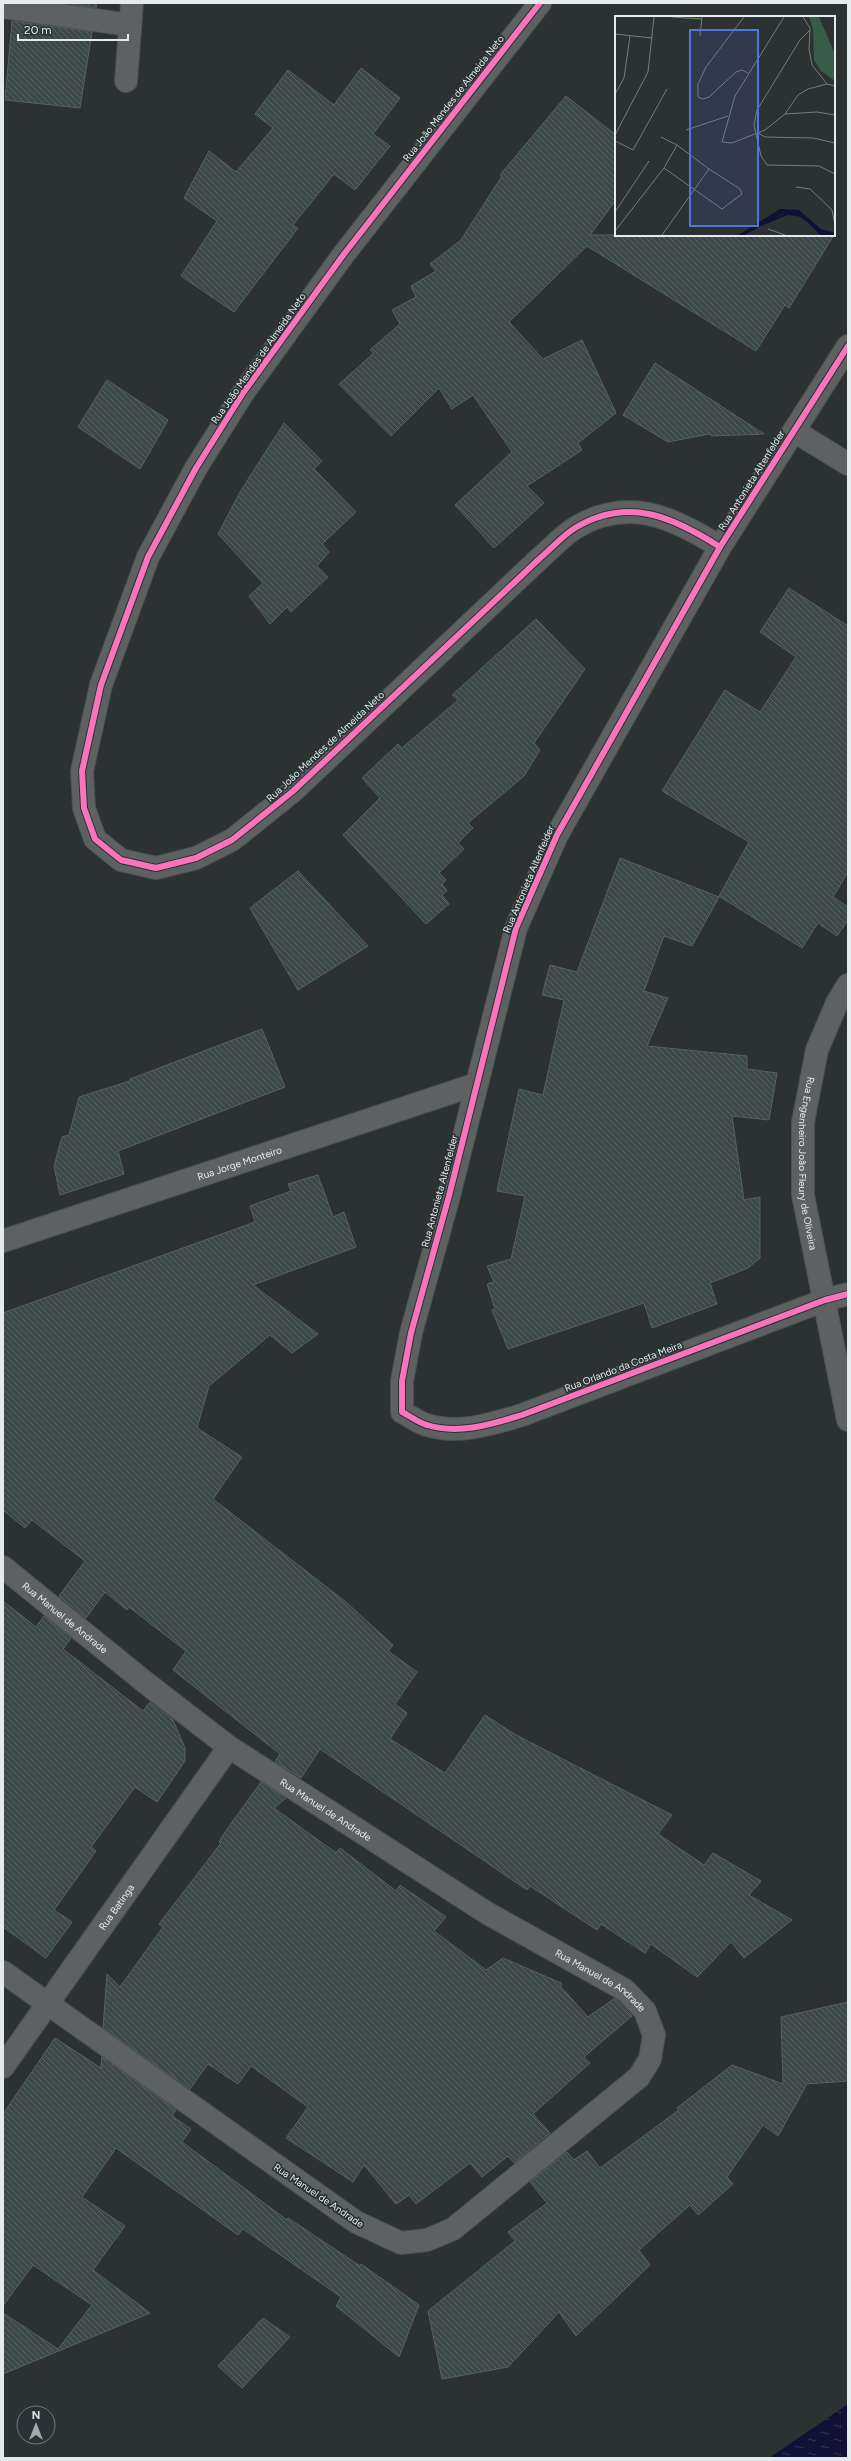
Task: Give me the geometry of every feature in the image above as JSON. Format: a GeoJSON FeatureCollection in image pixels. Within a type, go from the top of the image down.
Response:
{"type":"FeatureCollection","features":[{"type":"Feature","properties":{"kind":"street"},"geometry":{"type":"LineString","coordinates":[[126,81],[132,3]]}},
{"type":"Feature","properties":{"kind":"street","name":"Rua João Mendes de Almeida Neto"},"geometry":{"type":"LineString","coordinates":[[540,3],[344,254],[244,393],[196,468],[148,557],[101,685],[82,771],[84,808],[95,839],[121,860],[156,868],[196,858],[232,840],[292,792],[533,564],[575,528],[609,512],[642,511],[694,530],[720,547]]}},
{"type":"Feature","properties":{"kind":"street"},"geometry":{"type":"LineString","coordinates":[[3,7],[130,25]]}},
{"type":"Feature","properties":{"kind":"street","name":"Rua Antonieta Altenfelder"},"geometry":{"type":"LineString","coordinates":[[402,1412],[402,1380],[411,1333],[449,1196],[516,928],[557,835],[720,547],[848,346]]}},
{"type":"Feature","properties":{"kind":"street"},"geometry":{"type":"LineString","coordinates":[[794,431],[848,464]]}},
{"type":"Feature","properties":{"kind":"street","name":"Rua Engenheiro João Fleury de Oliveira"},"geometry":{"type":"LineString","coordinates":[[848,985],[837,1002],[817,1050],[803,1122],[803,1196],[848,1420]]}},
{"type":"Feature","properties":{"kind":"street","name":"Rua Jorge Monteiro"},"geometry":{"type":"LineString","coordinates":[[3,1241],[477,1084]]}},
{"type":"Feature","properties":{"kind":"street","name":"Rua Orlando da Costa Meira"},"geometry":{"type":"LineString","coordinates":[[402,1412],[427,1425],[452,1429],[489,1425],[522,1415],[825,1300],[848,1294]]}},
{"type":"Feature","properties":{"kind":"street","name":"Rua Manuel de Andrade"},"geometry":{"type":"LineString","coordinates":[[3,1567],[146,1683],[229,1747],[487,1913],[625,1990],[645,2011],[654,2035],[650,2059],[639,2077],[453,2229],[427,2240],[401,2243],[356,2222],[3,1972]]}},
{"type":"Feature","properties":{"kind":"street","name":"Rua Batinga"},"geometry":{"type":"LineString","coordinates":[[3,2067],[229,1747]]}},
{"type":"Feature","properties":{"kind":"water"},"geometry":{"type":"Polygon","coordinates":[[[848,2404],[848,2458],[769,2458],[848,2404]]]}},
{"type":"Feature","properties":{"kind":"building"},"geometry":{"type":"Polygon","coordinates":[[[64,3],[97,3],[96,8],[64,3]]]}},
{"type":"Feature","properties":{"kind":"building"},"geometry":{"type":"Polygon","coordinates":[[[12,21],[92,32],[80,108],[5,100],[12,21]]]}},
{"type":"Feature","properties":{"kind":"building"},"geometry":{"type":"Polygon","coordinates":[[[361,68],[400,98],[373,134],[390,146],[355,190],[334,174],[293,225],[298,228],[234,312],[181,276],[217,221],[184,198],[209,151],[236,172],[273,128],[255,114],[288,70],[334,105],[361,68]]]}},
{"type":"Feature","properties":{"kind":"building"},"geometry":{"type":"Polygon","coordinates":[[[566,96],[615,134],[615,201],[590,235],[833,236],[789,308],[785,305],[756,351],[587,246],[509,322],[543,359],[582,340],[616,413],[578,443],[582,450],[527,486],[544,503],[494,548],[455,505],[512,452],[473,395],[452,409],[439,388],[391,436],[339,384],[374,353],[370,350],[400,324],[392,310],[416,297],[411,286],[436,271],[430,264],[461,240],[502,176],[500,175],[566,96]]]}},
{"type":"Feature","properties":{"kind":"building"},"geometry":{"type":"Polygon","coordinates":[[[655,363],[764,434],[712,436],[709,434],[668,442],[623,415],[655,363]]]}},
{"type":"Feature","properties":{"kind":"building"},"geometry":{"type":"Polygon","coordinates":[[[107,380],[168,420],[140,469],[78,427],[107,380]]]}},
{"type":"Feature","properties":{"kind":"building"},"geometry":{"type":"Polygon","coordinates":[[[284,423],[322,461],[314,469],[356,512],[322,544],[329,552],[317,566],[328,577],[291,612],[287,607],[270,624],[249,596],[263,583],[218,534],[240,492],[284,423]]]}},
{"type":"Feature","properties":{"kind":"building"},"geometry":{"type":"Polygon","coordinates":[[[789,588],[848,626],[848,872],[833,897],[848,907],[848,920],[837,936],[818,923],[802,948],[719,896],[749,842],[662,791],[725,690],[760,712],[796,657],[760,632],[789,588]]]}},
{"type":"Feature","properties":{"kind":"building"},"geometry":{"type":"Polygon","coordinates":[[[536,619],[585,669],[534,743],[540,750],[524,776],[468,823],[473,828],[458,843],[464,849],[439,873],[446,880],[442,884],[447,891],[442,895],[449,904],[426,924],[343,835],[380,798],[362,778],[398,744],[402,748],[458,700],[452,695],[536,619]]]}},
{"type":"Feature","properties":{"kind":"building"},"geometry":{"type":"Polygon","coordinates":[[[620,858],[719,897],[692,946],[664,936],[644,991],[668,998],[647,1046],[747,1056],[747,1069],[777,1073],[769,1120],[732,1116],[744,1200],[760,1197],[760,1258],[748,1268],[710,1283],[717,1304],[652,1328],[644,1303],[508,1349],[492,1310],[495,1309],[487,1284],[494,1282],[487,1266],[511,1259],[525,1196],[497,1191],[519,1089],[543,1095],[564,1000],[542,995],[550,965],[577,972],[620,858]]]}},
{"type":"Feature","properties":{"kind":"building"},"geometry":{"type":"Polygon","coordinates":[[[298,871],[368,946],[298,990],[250,908],[298,871]]]}},
{"type":"Feature","properties":{"kind":"building"},"geometry":{"type":"Polygon","coordinates":[[[262,1029],[285,1087],[118,1151],[124,1174],[60,1195],[54,1166],[62,1137],[69,1135],[79,1097],[130,1081],[130,1079],[262,1029]]]}},
{"type":"Feature","properties":{"kind":"building"},"geometry":{"type":"Polygon","coordinates":[[[318,1175],[333,1217],[344,1212],[356,1247],[253,1285],[318,1334],[292,1353],[270,1335],[209,1386],[197,1428],[242,1457],[213,1499],[346,1602],[393,1645],[388,1651],[417,1672],[395,1704],[407,1713],[390,1739],[445,1773],[485,1715],[516,1735],[672,1815],[658,1834],[704,1865],[713,1853],[761,1881],[749,1895],[792,1920],[744,1958],[731,1942],[697,1977],[651,1944],[645,1953],[601,1924],[597,1930],[530,1886],[527,1890],[320,1749],[301,1778],[275,1762],[280,1754],[173,1670],[186,1651],[129,1607],[127,1610],[105,1592],[86,1618],[59,1596],[85,1561],[32,1520],[25,1528],[3,1510],[3,1313],[255,1222],[250,1206],[291,1191],[288,1184],[318,1175]]]}},
{"type":"Feature","properties":{"kind":"building"},"geometry":{"type":"Polygon","coordinates":[[[3,1601],[36,1627],[44,1616],[71,1638],[63,1649],[143,1711],[150,1702],[173,1720],[185,1748],[185,1761],[157,1802],[135,1787],[91,1847],[96,1851],[54,1910],[72,1922],[46,1958],[3,1927],[3,1601]]]}},
{"type":"Feature","properties":{"kind":"building"},"geometry":{"type":"Polygon","coordinates":[[[261,1782],[286,1798],[274,1808],[336,1853],[340,1848],[396,1891],[400,1885],[446,1917],[434,1931],[486,1970],[503,1958],[561,1983],[561,1987],[588,2017],[615,1998],[632,2016],[584,2057],[590,2063],[533,2114],[550,2133],[514,2163],[508,2156],[482,2177],[470,2163],[416,2204],[409,2195],[396,2204],[364,2165],[353,2182],[286,2138],[308,2107],[251,2066],[238,2084],[208,2064],[190,2089],[103,2028],[107,1974],[120,1987],[163,1927],[159,1924],[221,1843],[219,1842],[225,1832],[261,1782]]]}},
{"type":"Feature","properties":{"kind":"building"},"geometry":{"type":"Polygon","coordinates":[[[848,2002],[848,2081],[807,2084],[778,2136],[763,2125],[727,2177],[733,2184],[698,2215],[690,2205],[639,2250],[650,2265],[576,2336],[559,2312],[508,2367],[442,2379],[428,2311],[515,2241],[508,2232],[547,2203],[530,2182],[567,2152],[574,2160],[587,2151],[600,2168],[679,2110],[677,2108],[732,2065],[783,2084],[781,2017],[848,2002]]]}},
{"type":"Feature","properties":{"kind":"building"},"geometry":{"type":"Polygon","coordinates":[[[55,2038],[101,2068],[102,2057],[176,2110],[172,2116],[191,2129],[182,2142],[287,2220],[288,2218],[360,2266],[361,2264],[419,2305],[399,2357],[336,2306],[341,2297],[243,2229],[238,2235],[116,2148],[82,2197],[125,2226],[93,2270],[150,2313],[3,2374],[3,2313],[58,2349],[92,2305],[33,2265],[3,2306],[3,2114],[55,2038]]]}},
{"type":"Feature","properties":{"kind":"building"},"geometry":{"type":"Polygon","coordinates":[[[263,2318],[290,2337],[242,2388],[218,2366],[263,2318]]]}},
{"type":"Feature","properties":{"kind":"cycle path"},"geometry":{"type":"LineString","coordinates":[[540,3],[344,254],[243,393],[196,468],[148,557],[101,685],[82,771],[84,808],[95,839],[121,860],[156,868],[196,858],[232,840],[292,792],[570,531],[595,518],[613,513],[632,512],[650,514],[667,519],[685,527],[720,547]]}},
{"type":"Feature","properties":{"kind":"cycle path"},"geometry":{"type":"LineString","coordinates":[[848,346],[720,547],[557,835],[516,928],[449,1196],[411,1333],[402,1381],[402,1412],[424,1424],[439,1428],[463,1429],[499,1422],[522,1415],[825,1300],[848,1294]]}}]}
